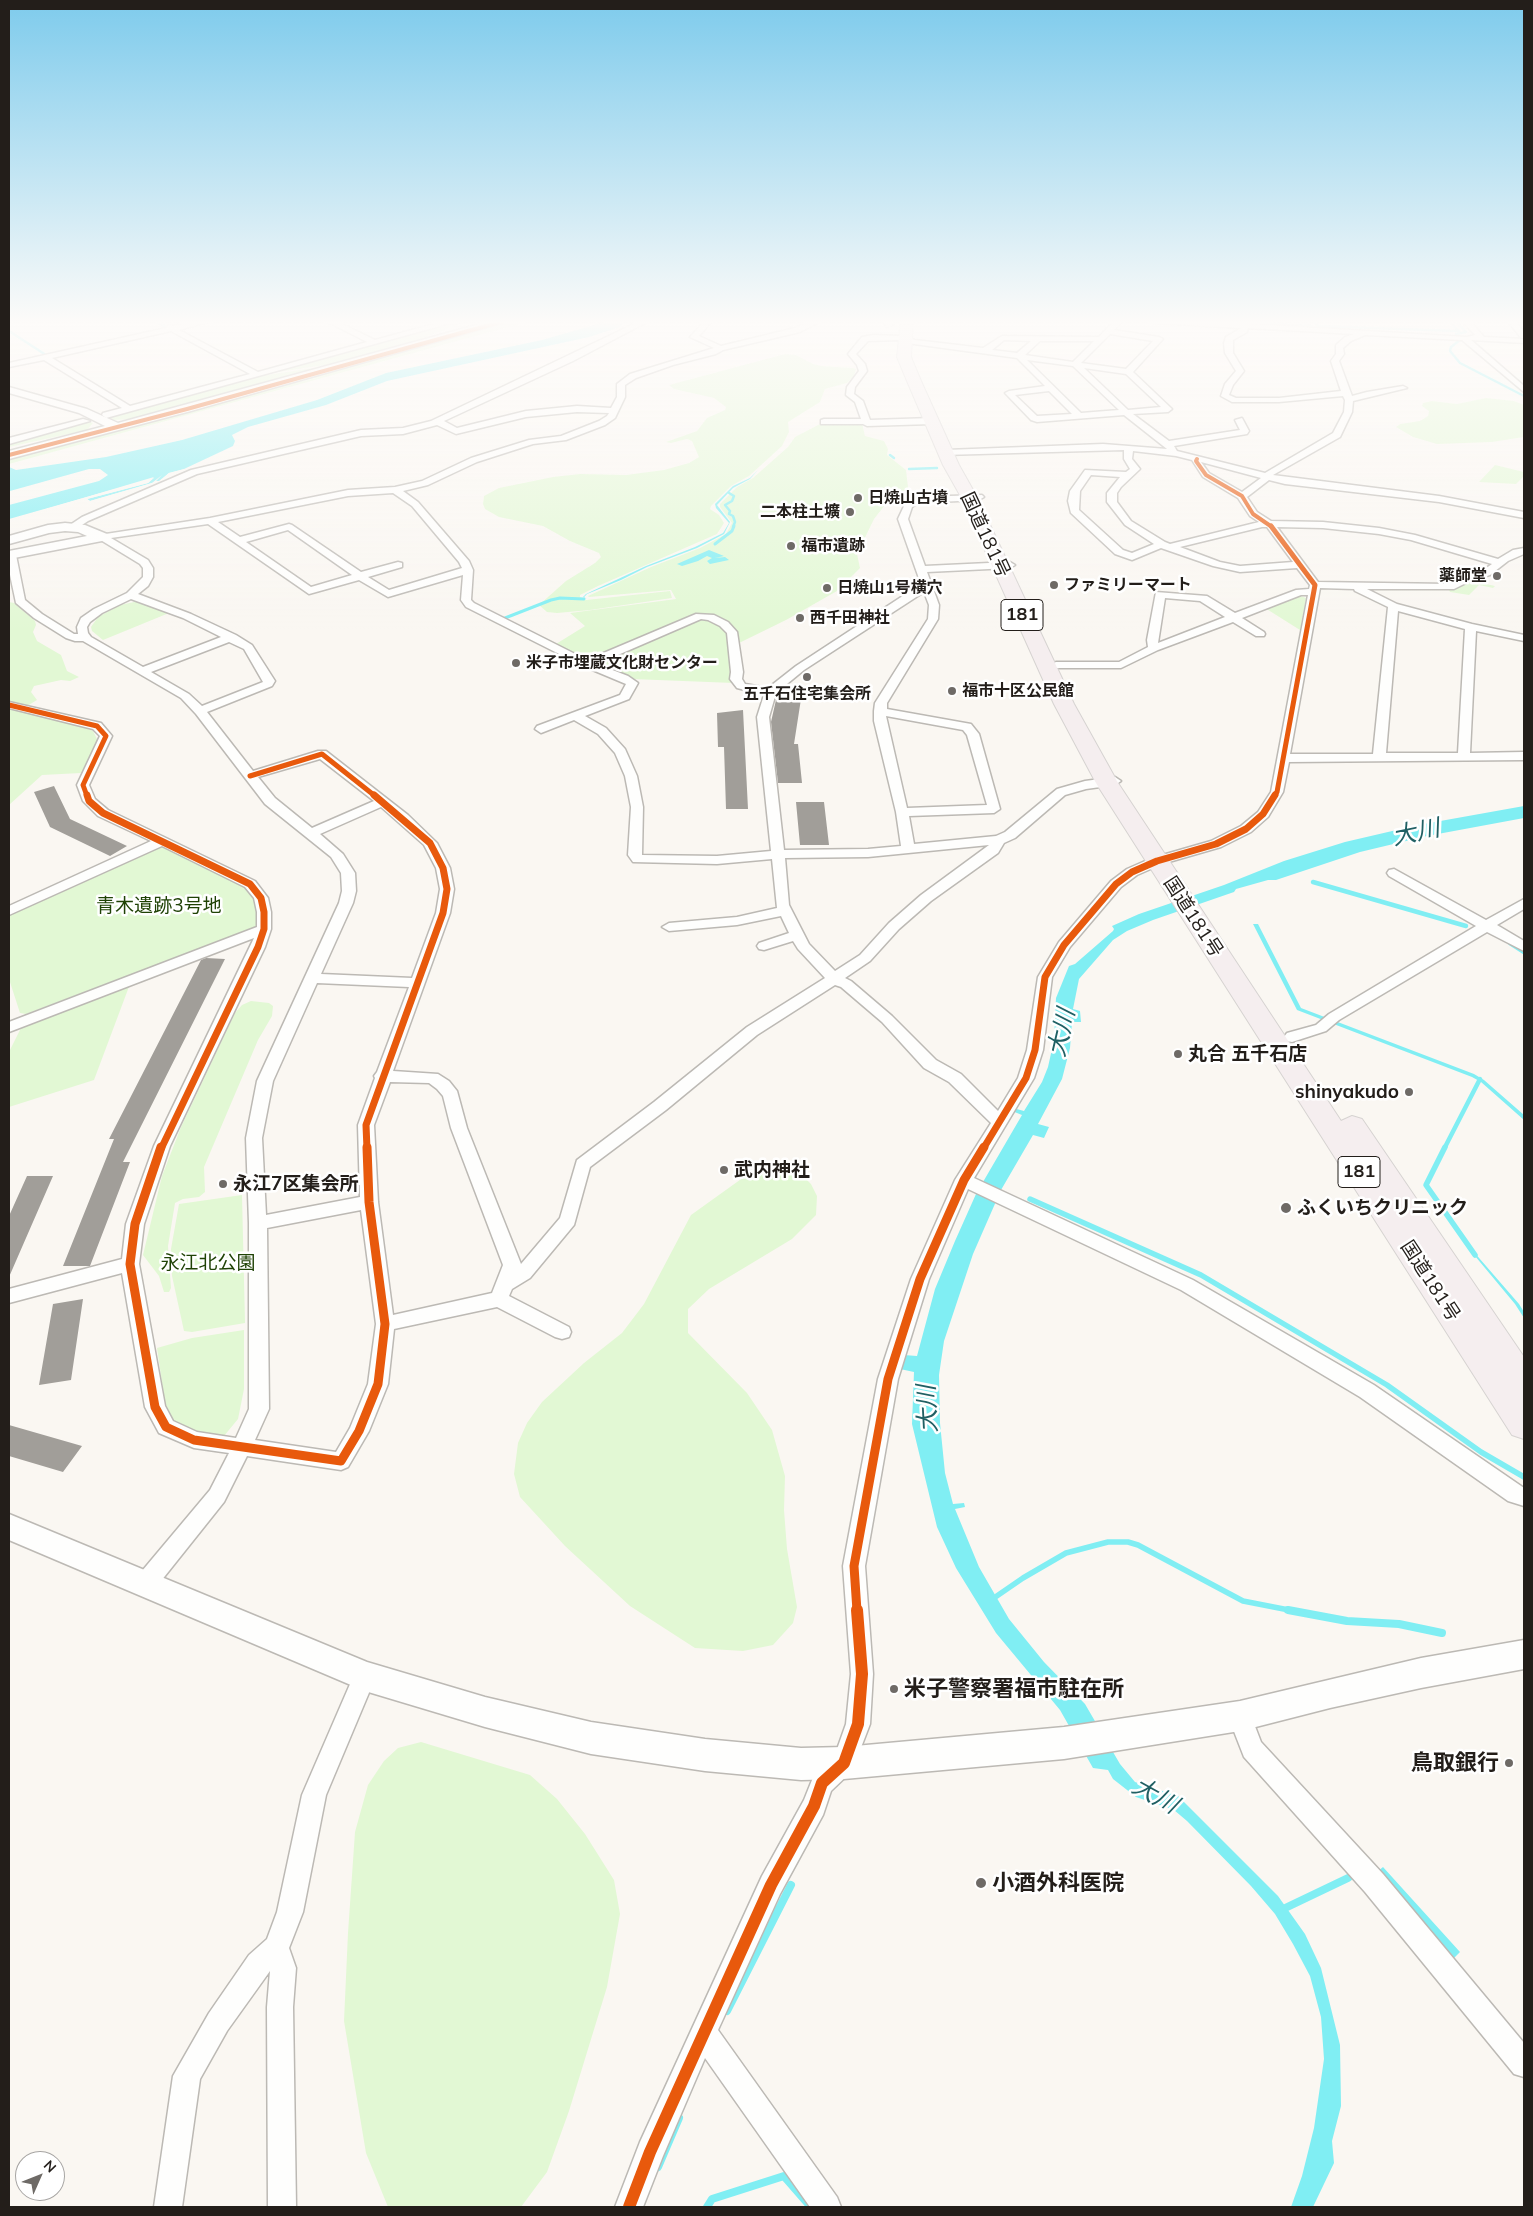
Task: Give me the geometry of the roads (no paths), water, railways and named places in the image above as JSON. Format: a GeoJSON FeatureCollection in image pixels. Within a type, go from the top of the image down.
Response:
{"type":"FeatureCollection","features":[{"type":"Feature","properties":{"kind":"highway","name":"国道181号"},"geometry":{"type":"LineString","coordinates":[[934,424],[952,453]]}},
{"type":"Feature","properties":{"kind":"highway","name":"国道181号"},"geometry":{"type":"LineString","coordinates":[[940,424],[1005,565],[1064,704],[1111,782],[1201,916],[1524,1425]]}},
{"type":"Feature","properties":{"kind":"highway","name":"国道181号"},"geometry":{"type":"LineString","coordinates":[[1005,565],[1056,665],[1111,782]]}},
{"type":"Feature","properties":{"kind":"highway","name":"国道181号"},"geometry":{"type":"LineString","coordinates":[[1201,916],[1292,1037],[1524,1382]]}},
{"type":"Feature","properties":{"kind":"main road"},"geometry":{"type":"LineString","coordinates":[[111,424],[116,427]]}},
{"type":"Feature","properties":{"kind":"main road"},"geometry":{"type":"LineString","coordinates":[[9,455],[126,424]]}},
{"type":"Feature","properties":{"kind":"main road"},"geometry":{"type":"LineString","coordinates":[[9,540],[48,529],[73,527],[102,537]]}},
{"type":"Feature","properties":{"kind":"main road"},"geometry":{"type":"LineString","coordinates":[[10,555],[102,537]]}},
{"type":"Feature","properties":{"kind":"main road"},"geometry":{"type":"LineString","coordinates":[[9,1527],[365,1676],[485,1712],[591,1738],[705,1756],[801,1764],[844,1763],[1064,1743],[1240,1716],[1421,1673],[1524,1654]]}},
{"type":"Feature","properties":{"kind":"street"},"geometry":{"type":"LineString","coordinates":[[9,441],[73,424]]}},
{"type":"Feature","properties":{"kind":"street"},"geometry":{"type":"LineString","coordinates":[[73,527],[85,519],[194,472],[361,433],[390,433],[416,429],[427,424]]}},
{"type":"Feature","properties":{"kind":"street"},"geometry":{"type":"LineString","coordinates":[[445,424],[456,431],[483,424]]}},
{"type":"Feature","properties":{"kind":"street"},"geometry":{"type":"LineString","coordinates":[[102,537],[164,526],[210,521],[348,493],[395,490],[425,484],[462,464],[515,447],[569,436],[596,424]]}},
{"type":"Feature","properties":{"kind":"street"},"geometry":{"type":"LineString","coordinates":[[1142,424],[1167,444],[1176,454]]}},
{"type":"Feature","properties":{"kind":"street"},"geometry":{"type":"LineString","coordinates":[[1167,444],[1241,434],[1245,431],[1241,424]]}},
{"type":"Feature","properties":{"kind":"street"},"geometry":{"type":"LineString","coordinates":[[1242,496],[1280,468],[1337,435],[1342,424]]}},
{"type":"Feature","properties":{"kind":"street"},"geometry":{"type":"LineString","coordinates":[[952,453],[1103,447],[1129,448],[1176,454],[1267,478],[1449,501],[1524,515]]}},
{"type":"Feature","properties":{"kind":"street"},"geometry":{"type":"LineString","coordinates":[[1129,448],[1128,459],[1135,469],[1117,485],[1112,493],[1112,502],[1128,523],[1166,545],[1218,564],[1240,569],[1300,565]]}},
{"type":"Feature","properties":{"kind":"street"},"geometry":{"type":"LineString","coordinates":[[629,2207],[650,2152],[771,1885],[814,1806],[822,1783],[844,1763],[858,1724],[862,1674],[854,1566],[888,1380],[920,1279],[1000,1122],[1026,1078],[1035,1050],[1042,987],[1050,965],[1064,945],[1116,884],[1132,872],[1163,859],[1216,844],[1246,829],[1255,822],[1272,802],[1277,792],[1314,588],[1300,565],[1270,525],[1253,514],[1242,496],[1206,475],[1196,461],[1197,459]]}},
{"type":"Feature","properties":{"kind":"street"},"geometry":{"type":"LineString","coordinates":[[1128,475],[1088,472],[1075,491],[1073,501],[1074,510],[1085,523],[1119,552],[1132,557],[1166,545],[1256,525],[1323,525],[1379,531],[1443,544],[1500,563]]}},
{"type":"Feature","properties":{"kind":"street"},"geometry":{"type":"LineString","coordinates":[[395,490],[415,504],[464,561],[468,570],[466,600],[470,605],[587,664],[632,683],[626,697],[541,729]]}},
{"type":"Feature","properties":{"kind":"street"},"geometry":{"type":"LineString","coordinates":[[908,849],[902,812],[880,721],[880,711],[881,703],[933,619],[934,605],[903,519],[908,506],[916,500],[974,497]]}},
{"type":"Feature","properties":{"kind":"street"},"geometry":{"type":"LineString","coordinates":[[210,521],[309,591],[398,565]]}},
{"type":"Feature","properties":{"kind":"street"},"geometry":{"type":"LineString","coordinates":[[238,541],[289,526],[388,594],[468,570]]}},
{"type":"Feature","properties":{"kind":"street"},"geometry":{"type":"LineString","coordinates":[[86,637],[82,627],[86,620],[98,611],[131,595],[144,584],[148,577],[146,565],[102,537]]}},
{"type":"Feature","properties":{"kind":"street"},"geometry":{"type":"LineString","coordinates":[[1056,665],[1121,665],[1154,648],[1314,588],[1450,587],[1468,578],[1486,573],[1504,559],[1517,552],[1524,551]]}},
{"type":"Feature","properties":{"kind":"street"},"geometry":{"type":"LineString","coordinates":[[10,555],[20,602],[70,636],[75,638],[86,637],[185,696],[200,711],[270,801],[312,833],[340,859],[348,873],[349,891],[346,903],[265,1081],[254,1138],[258,1224],[259,1409],[217,1496],[145,1584]]}},
{"type":"Feature","properties":{"kind":"street"},"geometry":{"type":"LineString","coordinates":[[922,569],[1005,565]]}},
{"type":"Feature","properties":{"kind":"street"},"geometry":{"type":"LineString","coordinates":[[926,585],[800,668],[772,692],[763,716],[769,785],[779,854],[781,895],[784,911],[803,946],[834,979],[846,984],[887,1019],[930,1064],[955,1078],[1000,1122]]}},
{"type":"Feature","properties":{"kind":"street"},"geometry":{"type":"LineString","coordinates":[[1354,587],[1393,606],[1471,627],[1524,638]]}},
{"type":"Feature","properties":{"kind":"street"},"geometry":{"type":"LineString","coordinates":[[1154,648],[1152,640],[1160,594],[1203,598],[1260,634]]}},
{"type":"Feature","properties":{"kind":"street"},"geometry":{"type":"LineString","coordinates":[[131,595],[187,616],[248,646],[269,681],[268,684],[200,711]]}},
{"type":"Feature","properties":{"kind":"street"},"geometry":{"type":"LineString","coordinates":[[1379,758],[1393,606]]}},
{"type":"Feature","properties":{"kind":"street"},"geometry":{"type":"LineString","coordinates":[[587,664],[700,616],[710,617],[724,624],[732,632],[737,672],[736,679],[741,686],[752,690],[772,692]]}},
{"type":"Feature","properties":{"kind":"street"},"geometry":{"type":"LineString","coordinates":[[1464,756],[1471,627]]}},
{"type":"Feature","properties":{"kind":"street"},"geometry":{"type":"LineString","coordinates":[[143,671],[232,637]]}},
{"type":"Feature","properties":{"kind":"street"},"geometry":{"type":"LineString","coordinates":[[9,706],[81,721],[103,730],[106,736],[83,785],[89,801],[103,813],[236,876],[250,884],[261,898],[264,912],[264,929],[258,947],[162,1146],[135,1224],[130,1264],[155,1407],[166,1427],[194,1440],[342,1461],[360,1432],[378,1384],[386,1324],[368,1202],[366,1125],[382,1076],[443,913],[447,889],[443,868],[430,843],[403,818],[322,754],[250,776]]}},
{"type":"Feature","properties":{"kind":"street"},"geometry":{"type":"LineString","coordinates":[[880,711],[967,727],[973,734],[994,809],[902,812]]}},
{"type":"Feature","properties":{"kind":"street"},"geometry":{"type":"LineString","coordinates":[[575,716],[602,731],[621,752],[631,776],[637,808],[636,858],[643,860],[717,860],[779,854],[868,853],[999,840],[1010,835],[1061,792],[1085,785],[1111,782]]}},
{"type":"Feature","properties":{"kind":"street"},"geometry":{"type":"LineString","coordinates":[[1283,758],[1524,756]]}},
{"type":"Feature","properties":{"kind":"street"},"geometry":{"type":"LineString","coordinates":[[312,833],[382,802]]}},
{"type":"Feature","properties":{"kind":"street"},"geometry":{"type":"LineString","coordinates":[[386,1324],[502,1292],[524,1273],[568,1220],[583,1164],[667,1100],[752,1031],[865,958],[894,926],[926,898],[993,850],[999,840]]}},
{"type":"Feature","properties":{"kind":"street"},"geometry":{"type":"LineString","coordinates":[[9,911],[162,841]]}},
{"type":"Feature","properties":{"kind":"street"},"geometry":{"type":"LineString","coordinates":[[1394,873],[1524,946]]}},
{"type":"Feature","properties":{"kind":"street"},"geometry":{"type":"LineString","coordinates":[[1292,1037],[1321,1028],[1331,1020],[1524,903]]}},
{"type":"Feature","properties":{"kind":"street"},"geometry":{"type":"LineString","coordinates":[[669,927],[738,921],[784,911]]}},
{"type":"Feature","properties":{"kind":"street"},"geometry":{"type":"LineString","coordinates":[[9,1025],[264,929]]}},
{"type":"Feature","properties":{"kind":"street"},"geometry":{"type":"LineString","coordinates":[[764,946],[797,935]]}},
{"type":"Feature","properties":{"kind":"street"},"geometry":{"type":"LineString","coordinates":[[311,978],[418,983]]}},
{"type":"Feature","properties":{"kind":"street"},"geometry":{"type":"LineString","coordinates":[[382,1076],[432,1078],[443,1085],[451,1095],[459,1128],[512,1265],[502,1292]]}},
{"type":"Feature","properties":{"kind":"street"},"geometry":{"type":"LineString","coordinates":[[970,1183],[1187,1285],[1367,1391],[1515,1496],[1524,1497]]}},
{"type":"Feature","properties":{"kind":"street"},"geometry":{"type":"LineString","coordinates":[[258,1224],[368,1202]]}},
{"type":"Feature","properties":{"kind":"street"},"geometry":{"type":"LineString","coordinates":[[9,1296],[130,1264]]}},
{"type":"Feature","properties":{"kind":"street"},"geometry":{"type":"LineString","coordinates":[[502,1292],[562,1332]]}},
{"type":"Feature","properties":{"kind":"street"},"geometry":{"type":"LineString","coordinates":[[168,2207],[187,2076],[218,2022],[258,1964],[276,1948],[290,1912],[314,1795],[365,1676]]}},
{"type":"Feature","properties":{"kind":"street"},"geometry":{"type":"LineString","coordinates":[[1240,1716],[1252,1749],[1374,1882],[1524,2064]]}},
{"type":"Feature","properties":{"kind":"street"},"geometry":{"type":"LineString","coordinates":[[276,1948],[283,1968],[280,2007],[282,2207]]}},
{"type":"Feature","properties":{"kind":"street"},"geometry":{"type":"LineString","coordinates":[[703,2032],[827,2207]]}},
{"type":"Feature","properties":{"kind":"water"},"geometry":{"type":"Polygon","coordinates":[[[235,424],[257,424],[232,435],[235,441],[233,446],[184,469],[169,473],[159,481],[156,481],[162,475],[152,483],[90,501],[87,499],[148,483],[154,478],[9,519],[9,505],[99,481],[108,475],[100,469],[89,469],[10,491],[9,467],[16,470],[106,457],[182,440],[235,424]]]}},
{"type":"Feature","properties":{"kind":"water"},"geometry":{"type":"Polygon","coordinates":[[[758,470],[750,479],[733,488],[717,505],[730,522],[724,534],[697,548],[647,567],[587,594],[584,597],[587,599],[583,597],[586,594],[646,566],[695,547],[723,533],[729,523],[716,508],[715,504],[733,486],[750,478],[758,470]]]}},
{"type":"Feature","properties":{"kind":"water"},"geometry":{"type":"Polygon","coordinates":[[[709,550],[724,556],[715,558],[725,557],[729,560],[710,564],[707,561],[712,558],[707,556],[682,566],[677,564],[709,550]]]}},
{"type":"Feature","properties":{"kind":"water","name":"大川"},"geometry":{"type":"Polygon","coordinates":[[[1524,806],[1524,818],[1427,836],[1360,852],[1276,880],[1268,880],[1236,889],[1234,892],[1153,920],[1127,931],[1113,940],[1079,979],[1073,1009],[1080,1011],[1081,1022],[1072,1022],[1070,1048],[1062,1079],[1038,1124],[1049,1127],[1044,1138],[1033,1135],[1001,1190],[973,1254],[944,1341],[939,1375],[940,1423],[945,1473],[953,1504],[964,1503],[965,1507],[955,1509],[979,1567],[1009,1619],[1044,1662],[1085,1704],[1120,1764],[1135,1782],[1178,1796],[1278,1896],[1305,1934],[1321,1968],[1340,2045],[1341,2106],[1332,2141],[1334,2163],[1313,2207],[1291,2207],[1302,2176],[1314,2128],[1324,2059],[1321,2017],[1310,1976],[1275,1914],[1251,1886],[1187,1821],[1174,1810],[1136,1797],[1113,1779],[1108,1770],[1093,1768],[1060,1710],[996,1633],[956,1568],[937,1527],[912,1424],[914,1372],[900,1369],[904,1355],[917,1356],[935,1289],[955,1241],[976,1194],[1022,1115],[1012,1111],[1013,1108],[1024,1111],[1042,1082],[1048,1067],[1054,1040],[1056,998],[1069,966],[1075,964],[1113,931],[1112,926],[1139,914],[1224,885],[1284,861],[1345,842],[1418,825],[1524,806]]]}},
{"type":"Feature","properties":{"kind":"water"},"geometry":{"type":"Polygon","coordinates":[[[1253,924],[1258,924],[1301,1008],[1474,1074],[1484,1080],[1524,1115],[1524,1120],[1481,1082],[1472,1077],[1297,1010],[1253,924]]]}},
{"type":"Feature","properties":{"kind":"water"},"geometry":{"type":"Polygon","coordinates":[[[1470,1250],[1473,1251],[1519,1304],[1524,1312],[1524,1318],[1515,1304],[1470,1250]]]}},
{"type":"Feature","properties":{"kind":"water"},"geometry":{"type":"Polygon","coordinates":[[[1383,1867],[1460,1952],[1453,1959],[1377,1872],[1383,1867]]]}},
{"type":"Feature","properties":{"kind":"waterway"},"geometry":{"type":"LineString","coordinates":[[890,455],[894,458]]}},
{"type":"Feature","properties":{"kind":"waterway"},"geometry":{"type":"LineString","coordinates":[[909,469],[937,468]]}},
{"type":"Feature","properties":{"kind":"waterway"},"geometry":{"type":"LineString","coordinates":[[729,493],[734,496],[732,501],[725,505],[730,511],[729,514],[733,516],[735,522],[733,527]]}},
{"type":"Feature","properties":{"kind":"waterway"},"geometry":{"type":"LineString","coordinates":[[715,544],[732,531],[734,526]]}},
{"type":"Feature","properties":{"kind":"waterway"},"geometry":{"type":"LineString","coordinates":[[505,618],[551,600],[560,598],[584,599]]}},
{"type":"Feature","properties":{"kind":"waterway"},"geometry":{"type":"LineString","coordinates":[[1313,882],[1466,926]]}},
{"type":"Feature","properties":{"kind":"waterway"},"geometry":{"type":"LineString","coordinates":[[1510,943],[1524,952]]}},
{"type":"Feature","properties":{"kind":"waterway"},"geometry":{"type":"LineString","coordinates":[[1444,1149],[1480,1079]]}},
{"type":"Feature","properties":{"kind":"waterway"},"geometry":{"type":"LineString","coordinates":[[1444,1149],[1426,1185],[1475,1255]]}},
{"type":"Feature","properties":{"kind":"waterway"},"geometry":{"type":"LineString","coordinates":[[1030,1199],[1201,1275],[1387,1385],[1481,1452],[1524,1477]]}},
{"type":"Feature","properties":{"kind":"waterway"},"geometry":{"type":"LineString","coordinates":[[991,1600],[1023,1578],[1066,1553],[1108,1542],[1128,1542],[1138,1545],[1243,1601],[1294,1611]]}},
{"type":"Feature","properties":{"kind":"waterway"},"geometry":{"type":"LineString","coordinates":[[1288,1610],[1347,1621],[1399,1624],[1442,1633]]}},
{"type":"Feature","properties":{"kind":"waterway"},"geometry":{"type":"LineString","coordinates":[[1281,1910],[1348,1878]]}},
{"type":"Feature","properties":{"kind":"waterway"},"geometry":{"type":"LineString","coordinates":[[727,2011],[791,1885]]}},
{"type":"Feature","properties":{"kind":"waterway"},"geometry":{"type":"LineString","coordinates":[[658,2167],[679,2118]]}},
{"type":"Feature","properties":{"kind":"waterway"},"geometry":{"type":"LineString","coordinates":[[707,2207],[712,2199],[784,2176],[811,2207]]}},
{"type":"Feature","properties":{"kind":"place","name":"日焼山古墳"},"geometry":{"type":"Point","coordinates":[858,498]}},
{"type":"Feature","properties":{"kind":"place","name":"二本柱土壙"},"geometry":{"type":"Point","coordinates":[850,512]}},
{"type":"Feature","properties":{"kind":"place","name":"福市遺跡"},"geometry":{"type":"Point","coordinates":[791,546]}},
{"type":"Feature","properties":{"kind":"place","name":"薬師堂"},"geometry":{"type":"Point","coordinates":[1497,576]}},
{"type":"Feature","properties":{"kind":"place","name":"ファミリーマート"},"geometry":{"type":"Point","coordinates":[1054,585]}},
{"type":"Feature","properties":{"kind":"place","name":"日焼山1号横穴"},"geometry":{"type":"Point","coordinates":[827,588]}},
{"type":"Feature","properties":{"kind":"place","name":"西千田神社"},"geometry":{"type":"Point","coordinates":[800,618]}},
{"type":"Feature","properties":{"kind":"place","name":"米子市埋蔵文化財センター"},"geometry":{"type":"Point","coordinates":[516,663]}},
{"type":"Feature","properties":{"kind":"place","name":"五千石住宅集会所"},"geometry":{"type":"Point","coordinates":[807,677]}},
{"type":"Feature","properties":{"kind":"place","name":"福市十区公民館"},"geometry":{"type":"Point","coordinates":[952,691]}},
{"type":"Feature","properties":{"kind":"place","name":"丸合 五千石店"},"geometry":{"type":"Point","coordinates":[1178,1054]}},
{"type":"Feature","properties":{"kind":"place","name":"shinyakudo"},"geometry":{"type":"Point","coordinates":[1409,1092]}},
{"type":"Feature","properties":{"kind":"place","name":"武内神社"},"geometry":{"type":"Point","coordinates":[724,1170]}},
{"type":"Feature","properties":{"kind":"place","name":"永江7区集会所"},"geometry":{"type":"Point","coordinates":[223,1184]}},
{"type":"Feature","properties":{"kind":"place","name":"ふくいちクリニック"},"geometry":{"type":"Point","coordinates":[1286,1208]}},
{"type":"Feature","properties":{"kind":"place","name":"米子警察署福市駐在所"},"geometry":{"type":"Point","coordinates":[894,1689]}},
{"type":"Feature","properties":{"kind":"place","name":"鳥取銀行"},"geometry":{"type":"Point","coordinates":[1509,1763]}},
{"type":"Feature","properties":{"kind":"place","name":"小酒外科医院"},"geometry":{"type":"Point","coordinates":[981,1883]}},
{"type":"Feature","properties":{"kind":"park label","name":"青木遺跡3号地"},"geometry":{"type":"Point","coordinates":[159,906]}},
{"type":"Feature","properties":{"kind":"park label","name":"永江北公園"},"geometry":{"type":"Point","coordinates":[208,1263]}}]}
